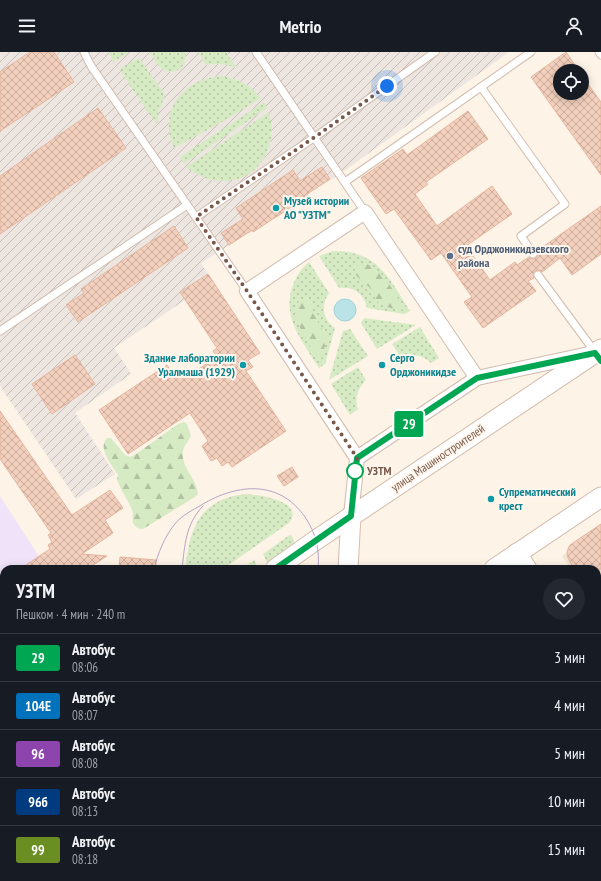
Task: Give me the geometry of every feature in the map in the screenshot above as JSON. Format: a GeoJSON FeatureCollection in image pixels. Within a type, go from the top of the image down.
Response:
{"type":"FeatureCollection","features":[{"type":"Feature","properties":{"kind":"main road","name":"улица Машиностроителей"},"geometry":{"type":"LineString","coordinates":[[281,565],[351,516],[599,354]]}},
{"type":"Feature","properties":{"kind":"main road"},"geometry":{"type":"LineString","coordinates":[[500,565],[601,497]]}},
{"type":"Feature","properties":{"kind":"main road"},"geometry":{"type":"LineString","coordinates":[[348,565],[351,516]]}},
{"type":"Feature","properties":{"kind":"main road"},"geometry":{"type":"LineString","coordinates":[[517,553],[524,565]]}},
{"type":"Feature","properties":{"kind":"street"},"geometry":{"type":"LineString","coordinates":[[351,516],[357,458],[247,291],[365,212],[477,378]]}},
{"type":"Feature","properties":{"kind":"street"},"geometry":{"type":"LineString","coordinates":[[357,458],[477,378],[599,354]]}},
{"type":"Feature","properties":{"kind":"lane"},"geometry":{"type":"LineString","coordinates":[[84,52],[91,66],[247,291]]}},
{"type":"Feature","properties":{"kind":"lane"},"geometry":{"type":"LineString","coordinates":[[256,52],[365,212]]}},
{"type":"Feature","properties":{"kind":"lane"},"geometry":{"type":"LineString","coordinates":[[196,217],[315,137],[435,52]]}},
{"type":"Feature","properties":{"kind":"lane"},"geometry":{"type":"LineString","coordinates":[[345,182],[531,52]]}},
{"type":"Feature","properties":{"kind":"lane"},"geometry":{"type":"LineString","coordinates":[[481,87],[565,204],[521,236],[533,254]]}},
{"type":"Feature","properties":{"kind":"lane"},"geometry":{"type":"LineString","coordinates":[[0,331],[187,205]]}},
{"type":"Feature","properties":{"kind":"lane"},"geometry":{"type":"LineString","coordinates":[[538,275],[599,354]]}},
{"type":"Feature","properties":{"kind":"shaded area"},"geometry":{"type":"Polygon","coordinates":[[[0,52],[509,52],[340,174],[308,194],[308,196],[277,218],[276,217],[253,232],[252,231],[201,263],[208,274],[180,292],[185,300],[114,348],[131,374],[75,413],[115,474],[76,499],[0,386],[0,52]]]}},
{"type":"Feature","properties":{"kind":"shaded area"},"geometry":{"type":"Polygon","coordinates":[[[0,496],[44,565],[0,565],[0,496]]]}},
{"type":"Feature","properties":{"kind":"shaded area"},"geometry":{"type":"Polygon","coordinates":[[[601,527],[601,565],[568,565],[562,556],[601,527]]]}},
{"type":"Feature","properties":{"kind":"green space"},"geometry":{"type":"Polygon","coordinates":[[[109,52],[130,52],[113,62],[109,52]]]}},
{"type":"Feature","properties":{"kind":"green space"},"geometry":{"type":"Polygon","coordinates":[[[149,52],[185,52],[186,57],[180,69],[172,72],[162,69],[149,52]]]}},
{"type":"Feature","properties":{"kind":"green space"},"geometry":{"type":"Polygon","coordinates":[[[198,52],[226,52],[237,68],[222,64],[206,65],[198,52]]]}},
{"type":"Feature","properties":{"kind":"green space"},"geometry":{"type":"Polygon","coordinates":[[[139,58],[165,95],[159,111],[157,125],[119,69],[139,58]]]}},
{"type":"Feature","properties":{"kind":"green space"},"geometry":{"type":"Polygon","coordinates":[[[222,76],[244,83],[261,98],[229,118],[174,148],[170,134],[169,121],[171,109],[177,99],[185,90],[196,83],[208,78],[222,76]]]}},
{"type":"Feature","properties":{"kind":"green space"},"geometry":{"type":"Polygon","coordinates":[[[264,102],[267,108],[184,164],[180,157],[264,102]]]}},
{"type":"Feature","properties":{"kind":"green space"},"geometry":{"type":"Polygon","coordinates":[[[269,112],[272,132],[269,149],[261,163],[250,173],[236,179],[220,181],[203,177],[186,167],[269,112]]]}},
{"type":"Feature","properties":{"kind":"green space"},"geometry":{"type":"Polygon","coordinates":[[[333,251],[361,255],[380,268],[388,277],[410,311],[404,314],[367,308],[361,295],[353,289],[339,288],[319,256],[333,251]]]}},
{"type":"Feature","properties":{"kind":"green space"},"geometry":{"type":"Polygon","coordinates":[[[309,262],[329,293],[326,298],[324,312],[327,320],[335,328],[325,364],[319,368],[296,330],[290,310],[292,288],[301,270],[309,262]]]}},
{"type":"Feature","properties":{"kind":"green space"},"geometry":{"type":"Polygon","coordinates":[[[362,263],[376,269],[382,275],[405,310],[389,307],[379,303],[370,288],[355,273],[357,266],[362,263]]]}},
{"type":"Feature","properties":{"kind":"green space"},"geometry":{"type":"Polygon","coordinates":[[[301,299],[310,301],[312,304],[313,313],[326,334],[327,339],[320,363],[306,340],[298,321],[296,313],[297,305],[301,299]]]}},
{"type":"Feature","properties":{"kind":"green space"},"geometry":{"type":"Polygon","coordinates":[[[364,318],[416,325],[377,349],[361,323],[364,318]]]}},
{"type":"Feature","properties":{"kind":"green space"},"geometry":{"type":"Polygon","coordinates":[[[420,327],[439,358],[431,363],[420,356],[409,355],[401,357],[392,344],[420,327]]]}},
{"type":"Feature","properties":{"kind":"green space"},"geometry":{"type":"Polygon","coordinates":[[[350,329],[368,356],[329,380],[343,331],[350,329]]]}},
{"type":"Feature","properties":{"kind":"green space"},"geometry":{"type":"Polygon","coordinates":[[[358,367],[366,380],[358,393],[356,401],[358,409],[350,415],[331,384],[358,367]]]}},
{"type":"Feature","properties":{"kind":"green space"},"geometry":{"type":"Polygon","coordinates":[[[184,422],[187,424],[191,436],[185,445],[183,457],[186,467],[195,483],[198,494],[143,529],[138,528],[133,523],[132,510],[118,483],[118,475],[106,457],[104,442],[107,438],[111,438],[125,455],[130,457],[178,424],[184,422]]]}},
{"type":"Feature","properties":{"kind":"green space"},"geometry":{"type":"Polygon","coordinates":[[[246,494],[278,500],[286,504],[291,509],[293,515],[290,522],[229,565],[186,565],[190,541],[200,518],[207,509],[217,502],[230,497],[246,494]]]}},
{"type":"Feature","properties":{"kind":"green space"},"geometry":{"type":"Polygon","coordinates":[[[291,535],[294,543],[267,562],[263,554],[291,535]]]}},
{"type":"Feature","properties":{"kind":"green space"},"geometry":{"type":"Polygon","coordinates":[[[254,560],[256,565],[247,565],[254,560]]]}},
{"type":"Feature","properties":{"kind":"water"},"geometry":{"type":"Polygon","coordinates":[[[345,299],[353,302],[356,310],[353,318],[345,321],[337,318],[334,310],[337,302],[345,299]]]}},
{"type":"Feature","properties":{"kind":"building"},"geometry":{"type":"Polygon","coordinates":[[[30,52],[54,52],[74,82],[0,131],[0,72],[30,52]]]}},
{"type":"Feature","properties":{"kind":"building"},"geometry":{"type":"Polygon","coordinates":[[[566,52],[574,64],[553,64],[553,100],[589,100],[589,86],[601,102],[601,175],[531,77],[566,52]]]}},
{"type":"Feature","properties":{"kind":"building"},"geometry":{"type":"Polygon","coordinates":[[[98,108],[126,148],[0,234],[0,176],[98,108]]]}},
{"type":"Feature","properties":{"kind":"building"},"geometry":{"type":"Polygon","coordinates":[[[468,111],[488,139],[426,182],[428,184],[415,194],[437,226],[492,186],[512,214],[466,246],[490,280],[515,262],[517,265],[529,257],[533,259],[536,258],[538,254],[537,251],[601,206],[601,254],[572,275],[560,258],[542,272],[540,270],[535,271],[533,273],[534,278],[528,281],[536,291],[483,328],[464,302],[472,297],[441,253],[431,260],[394,209],[386,214],[361,178],[403,149],[407,155],[468,111]]]}},
{"type":"Feature","properties":{"kind":"building"},"geometry":{"type":"Polygon","coordinates":[[[322,167],[330,179],[307,194],[308,196],[253,232],[252,230],[229,245],[221,233],[243,219],[236,208],[293,170],[300,181],[322,167]]]}},
{"type":"Feature","properties":{"kind":"building"},"geometry":{"type":"Polygon","coordinates":[[[174,226],[188,248],[78,322],[66,305],[84,293],[81,289],[174,226]]]}},
{"type":"Feature","properties":{"kind":"building"},"geometry":{"type":"Polygon","coordinates":[[[208,274],[260,353],[248,360],[253,367],[246,371],[286,431],[232,467],[228,462],[222,466],[217,458],[211,461],[202,446],[208,441],[190,413],[128,454],[99,410],[167,365],[174,376],[183,370],[188,376],[217,357],[213,351],[217,348],[180,292],[208,274]]]}},
{"type":"Feature","properties":{"kind":"building"},"geometry":{"type":"Polygon","coordinates":[[[75,355],[95,384],[52,414],[32,384],[75,355]]]}},
{"type":"Feature","properties":{"kind":"building"},"geometry":{"type":"Polygon","coordinates":[[[0,411],[72,515],[110,490],[123,508],[105,520],[113,533],[82,554],[107,556],[93,565],[26,565],[50,549],[48,545],[52,542],[48,535],[51,533],[0,459],[0,411]]]}},
{"type":"Feature","properties":{"kind":"building"},"geometry":{"type":"Polygon","coordinates":[[[292,467],[298,477],[284,486],[277,476],[292,467]]]}},
{"type":"Feature","properties":{"kind":"building"},"geometry":{"type":"Polygon","coordinates":[[[601,524],[601,565],[572,565],[567,553],[570,545],[601,524]]]}},
{"type":"Feature","properties":{"kind":"building"},"geometry":{"type":"Polygon","coordinates":[[[120,557],[156,560],[156,565],[119,565],[120,557]]]}},
{"type":"Feature","properties":{"kind":"tram line"},"geometry":{"type":"LineString","coordinates":[[155,565],[164,540],[176,522],[182,517],[212,499],[226,493],[255,489],[269,491],[282,496],[294,504],[305,517],[312,529],[318,548],[318,565]]}},
{"type":"Feature","properties":{"kind":"tram line"},"geometry":{"type":"LineString","coordinates":[[182,565],[189,528],[197,513],[203,506]]}},
{"type":"Feature","properties":{"kind":"bus line","name":"29"},"geometry":{"type":"LineString","coordinates":[[281,565],[351,516],[357,458],[477,378],[595,353],[601,361]]}},
{"type":"Feature","properties":{"kind":"place","name":"Музей истории АО \"УЗТМ\""},"geometry":{"type":"Point","coordinates":[276,208]}},
{"type":"Feature","properties":{"kind":"place","name":"суд Орджоникидзевского района"},"geometry":{"type":"Point","coordinates":[450,256]}},
{"type":"Feature","properties":{"kind":"place","name":"Здание лаборатории Уралмаша (1929)"},"geometry":{"type":"Point","coordinates":[243,365]}},
{"type":"Feature","properties":{"kind":"place","name":"Серго Орджоникидзе"},"geometry":{"type":"Point","coordinates":[382,365]}},
{"type":"Feature","properties":{"kind":"place","name":"УЗТМ"},"geometry":{"type":"Point","coordinates":[355,471]}},
{"type":"Feature","properties":{"kind":"place","name":"Супрематический крест"},"geometry":{"type":"Point","coordinates":[491,499]}},
{"type":"Feature","properties":{"kind":"route"},"geometry":{"type":"LineString","coordinates":[[355,471],[357,458],[247,291],[196,217],[315,137],[387,86]]}}]}
